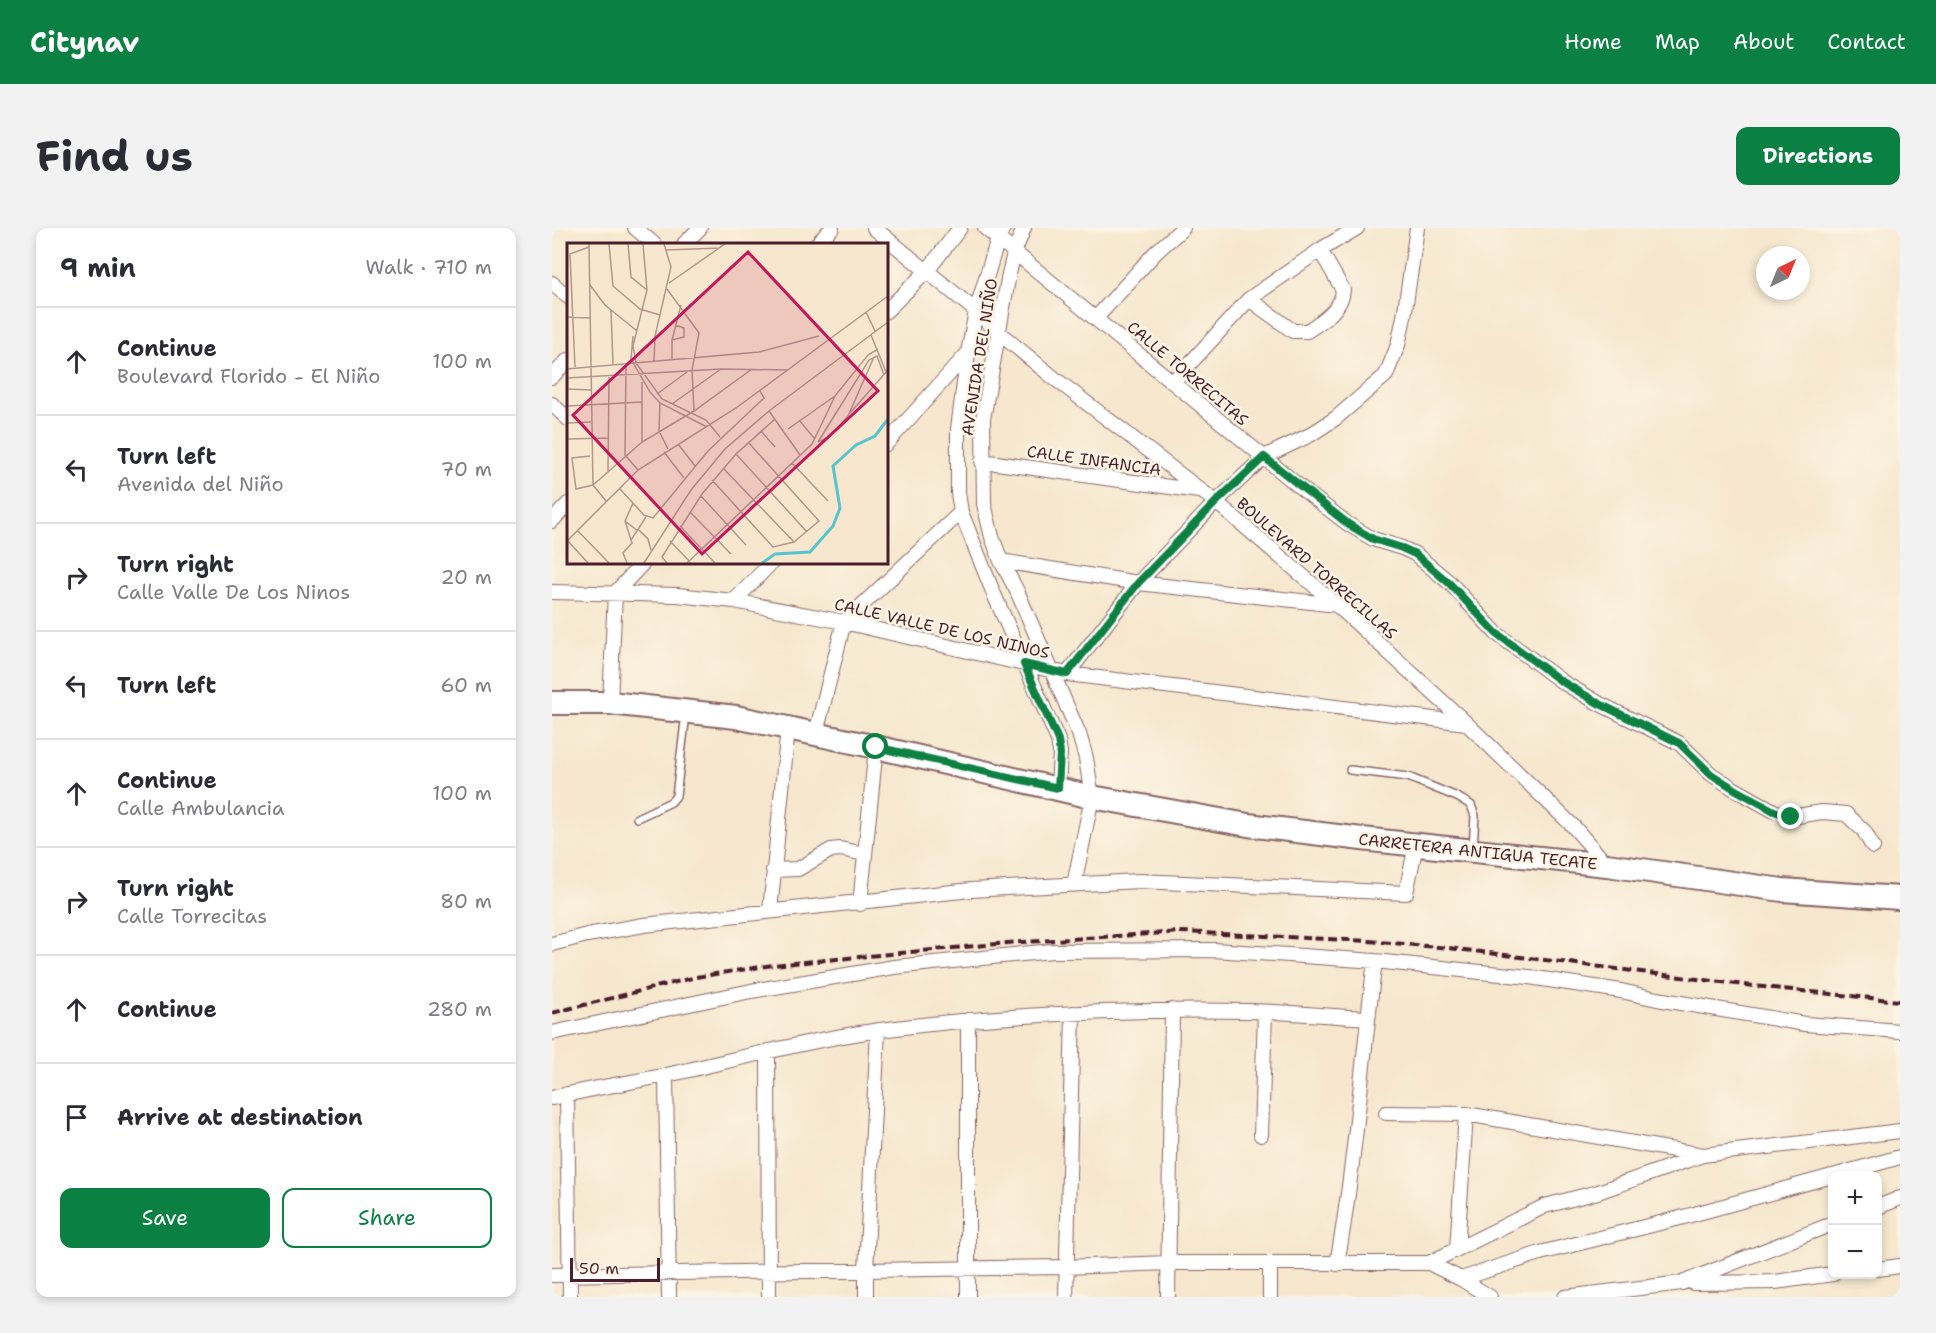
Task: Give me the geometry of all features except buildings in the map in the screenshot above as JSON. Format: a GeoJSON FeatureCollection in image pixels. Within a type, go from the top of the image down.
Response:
{"type":"FeatureCollection","features":[{"type":"Feature","properties":{"kind":"main road","name":"CARRETERA ANTIGUA TECATE"},"geometry":{"type":"LineString","coordinates":[[552,703],[610,703],[736,717],[1092,797],[1248,825],[1607,865],[1782,890],[1900,898]]}},
{"type":"Feature","properties":{"kind":"street"},"geometry":{"type":"LineString","coordinates":[[635,228],[653,243]]}},
{"type":"Feature","properties":{"kind":"street"},"geometry":{"type":"LineString","coordinates":[[685,243],[700,228]]}},
{"type":"Feature","properties":{"kind":"street"},"geometry":{"type":"LineString","coordinates":[[818,243],[832,228]]}},
{"type":"Feature","properties":{"kind":"street","name":"BOULEVARD TORRECILLAS"},"geometry":{"type":"LineString","coordinates":[[874,228],[1054,378],[1216,502],[1337,605],[1466,723],[1573,826],[1607,865]]}},
{"type":"Feature","properties":{"kind":"street"},"geometry":{"type":"LineString","coordinates":[[888,309],[927,271],[960,228]]}},
{"type":"Feature","properties":{"kind":"street","name":"CALLE TORRECITAS"},"geometry":{"type":"LineString","coordinates":[[985,228],[1001,233],[1014,253],[1348,524],[1373,539],[1415,554],[1449,583],[1496,633],[1561,681],[1600,704],[1679,743],[1711,774],[1774,811],[1791,817],[1822,812],[1846,814],[1864,831],[1872,847]]}},
{"type":"Feature","properties":{"kind":"street","name":"AVENIDA DEL NIÑO"},"geometry":{"type":"LineString","coordinates":[[1024,228],[1014,253],[983,419],[984,504],[1001,561],[1017,591],[1079,734],[1086,758],[1092,797]]}},
{"type":"Feature","properties":{"kind":"street"},"geometry":{"type":"LineString","coordinates":[[1096,318],[1156,252],[1183,228]]}},
{"type":"Feature","properties":{"kind":"street"},"geometry":{"type":"LineString","coordinates":[[1173,382],[1249,299],[1320,250],[1357,228]]}},
{"type":"Feature","properties":{"kind":"street"},"geometry":{"type":"LineString","coordinates":[[1067,674],[1138,583],[1216,502],[1264,457],[1310,435],[1336,418],[1386,375],[1398,345],[1404,317],[1417,228]]}},
{"type":"Feature","properties":{"kind":"street","name":"AVENIDA DEL NIÑO"},"geometry":{"type":"LineString","coordinates":[[1001,233],[976,311],[968,353],[958,429],[958,493],[961,512],[1058,740],[1060,753],[1058,788]]}},
{"type":"Feature","properties":{"kind":"street"},"geometry":{"type":"LineString","coordinates":[[1249,299],[1293,331],[1307,332],[1334,310],[1343,294],[1343,290],[1320,250]]}},
{"type":"Feature","properties":{"kind":"street"},"geometry":{"type":"LineString","coordinates":[[552,283],[567,296]]}},
{"type":"Feature","properties":{"kind":"street"},"geometry":{"type":"LineString","coordinates":[[888,440],[968,353]]}},
{"type":"Feature","properties":{"kind":"street"},"geometry":{"type":"LineString","coordinates":[[552,377],[567,361]]}},
{"type":"Feature","properties":{"kind":"street"},"geometry":{"type":"LineString","coordinates":[[552,404],[567,417]]}},
{"type":"Feature","properties":{"kind":"street","name":"CALLE INFANCIA"},"geometry":{"type":"LineString","coordinates":[[982,461],[1201,491]]}},
{"type":"Feature","properties":{"kind":"street"},"geometry":{"type":"LineString","coordinates":[[552,521],[567,505]]}},
{"type":"Feature","properties":{"kind":"street"},"geometry":{"type":"LineString","coordinates":[[816,734],[844,622],[961,512]]}},
{"type":"Feature","properties":{"kind":"street"},"geometry":{"type":"LineString","coordinates":[[1001,561],[1138,583],[1337,605]]}},
{"type":"Feature","properties":{"kind":"street"},"geometry":{"type":"LineString","coordinates":[[610,703],[615,593],[642,564]]}},
{"type":"Feature","properties":{"kind":"street"},"geometry":{"type":"LineString","coordinates":[[734,601],[770,564]]}},
{"type":"Feature","properties":{"kind":"street","name":"CALLE VALLE DE LOS NINOS"},"geometry":{"type":"LineString","coordinates":[[552,592],[677,595],[734,601],[844,622],[1067,674],[1466,723]]}},
{"type":"Feature","properties":{"kind":"street"},"geometry":{"type":"LineString","coordinates":[[770,911],[788,728]]}},
{"type":"Feature","properties":{"kind":"street"},"geometry":{"type":"LineString","coordinates":[[860,904],[876,747]]}},
{"type":"Feature","properties":{"kind":"street"},"geometry":{"type":"LineString","coordinates":[[1074,885],[1092,797]]}},
{"type":"Feature","properties":{"kind":"street"},"geometry":{"type":"LineString","coordinates":[[552,944],[644,925],[971,891],[1139,881],[1406,893],[1416,845]]}},
{"type":"Feature","properties":{"kind":"street"},"geometry":{"type":"LineString","coordinates":[[773,870],[806,866],[831,850],[840,849],[865,854]]}},
{"type":"Feature","properties":{"kind":"street"},"geometry":{"type":"LineString","coordinates":[[552,1033],[751,991],[894,967],[1052,951],[1226,951],[1375,961],[1528,977],[1622,991],[1804,1024],[1900,1030]]}},
{"type":"Feature","properties":{"kind":"street"},"geometry":{"type":"LineString","coordinates":[[1337,1264],[1375,961]]}},
{"type":"Feature","properties":{"kind":"street"},"geometry":{"type":"LineString","coordinates":[[552,1098],[768,1051],[878,1030],[968,1020],[1073,1013],[1172,1010],[1368,1018]]}},
{"type":"Feature","properties":{"kind":"street"},"geometry":{"type":"LineString","coordinates":[[1168,1297],[1172,1010]]}},
{"type":"Feature","properties":{"kind":"street"},"geometry":{"type":"LineString","coordinates":[[1262,1135],[1265,1012]]}},
{"type":"Feature","properties":{"kind":"street"},"geometry":{"type":"LineString","coordinates":[[1066,1297],[1073,1013]]}},
{"type":"Feature","properties":{"kind":"street"},"geometry":{"type":"LineString","coordinates":[[968,1020],[968,1297]]}},
{"type":"Feature","properties":{"kind":"street"},"geometry":{"type":"LineString","coordinates":[[866,1297],[878,1030]]}},
{"type":"Feature","properties":{"kind":"street"},"geometry":{"type":"LineString","coordinates":[[768,1051],[769,1297]]}},
{"type":"Feature","properties":{"kind":"street"},"geometry":{"type":"LineString","coordinates":[[666,1075],[669,1297]]}},
{"type":"Feature","properties":{"kind":"street"},"geometry":{"type":"LineString","coordinates":[[567,1094],[570,1297]]}},
{"type":"Feature","properties":{"kind":"street"},"geometry":{"type":"LineString","coordinates":[[1386,1113],[1466,1114],[1702,1155]]}},
{"type":"Feature","properties":{"kind":"street"},"geometry":{"type":"LineString","coordinates":[[1457,1249],[1466,1114]]}},
{"type":"Feature","properties":{"kind":"street"},"geometry":{"type":"LineString","coordinates":[[552,1275],[1065,1267],[1168,1263],[1429,1263],[1545,1206],[1598,1192],[1702,1155],[1900,1131]]}},
{"type":"Feature","properties":{"kind":"street"},"geometry":{"type":"LineString","coordinates":[[1851,1171],[1900,1157]]}},
{"type":"Feature","properties":{"kind":"street"},"geometry":{"type":"LineString","coordinates":[[1461,1279],[1540,1253],[1828,1177]]}},
{"type":"Feature","properties":{"kind":"street"},"geometry":{"type":"LineString","coordinates":[[1882,1205],[1900,1198]]}},
{"type":"Feature","properties":{"kind":"street"},"geometry":{"type":"LineString","coordinates":[[1682,1283],[1830,1225]]}},
{"type":"Feature","properties":{"kind":"street"},"geometry":{"type":"LineString","coordinates":[[1270,1263],[1270,1297]]}},
{"type":"Feature","properties":{"kind":"street"},"geometry":{"type":"LineString","coordinates":[[1429,1263],[1490,1297]]}},
{"type":"Feature","properties":{"kind":"street"},"geometry":{"type":"LineString","coordinates":[[1882,1268],[1900,1266]]}},
{"type":"Feature","properties":{"kind":"street"},"geometry":{"type":"LineString","coordinates":[[1565,1297],[1682,1283],[1775,1282],[1828,1276]]}},
{"type":"Feature","properties":{"kind":"lane"},"geometry":{"type":"LineString","coordinates":[[637,818],[671,802],[676,796],[687,712]]}},
{"type":"Feature","properties":{"kind":"lane"},"geometry":{"type":"LineString","coordinates":[[1350,770],[1408,777],[1471,805],[1475,816],[1473,851]]}},
{"type":"Feature","properties":{"kind":"railway"},"geometry":{"type":"LineString","coordinates":[[552,1013],[696,977],[773,965],[1007,943],[1181,932],[1369,941],[1449,948],[1753,986],[1900,1001]]}},
{"type":"Feature","properties":{"kind":"route"},"geometry":{"type":"LineString","coordinates":[[876,747],[1058,788],[1060,753],[1058,740],[1024,664],[1067,674],[1138,583],[1216,502],[1264,457],[1348,524],[1373,539],[1415,554],[1449,583],[1496,633],[1561,681],[1600,704],[1679,743],[1711,774],[1774,811],[1791,817]]}}]}
